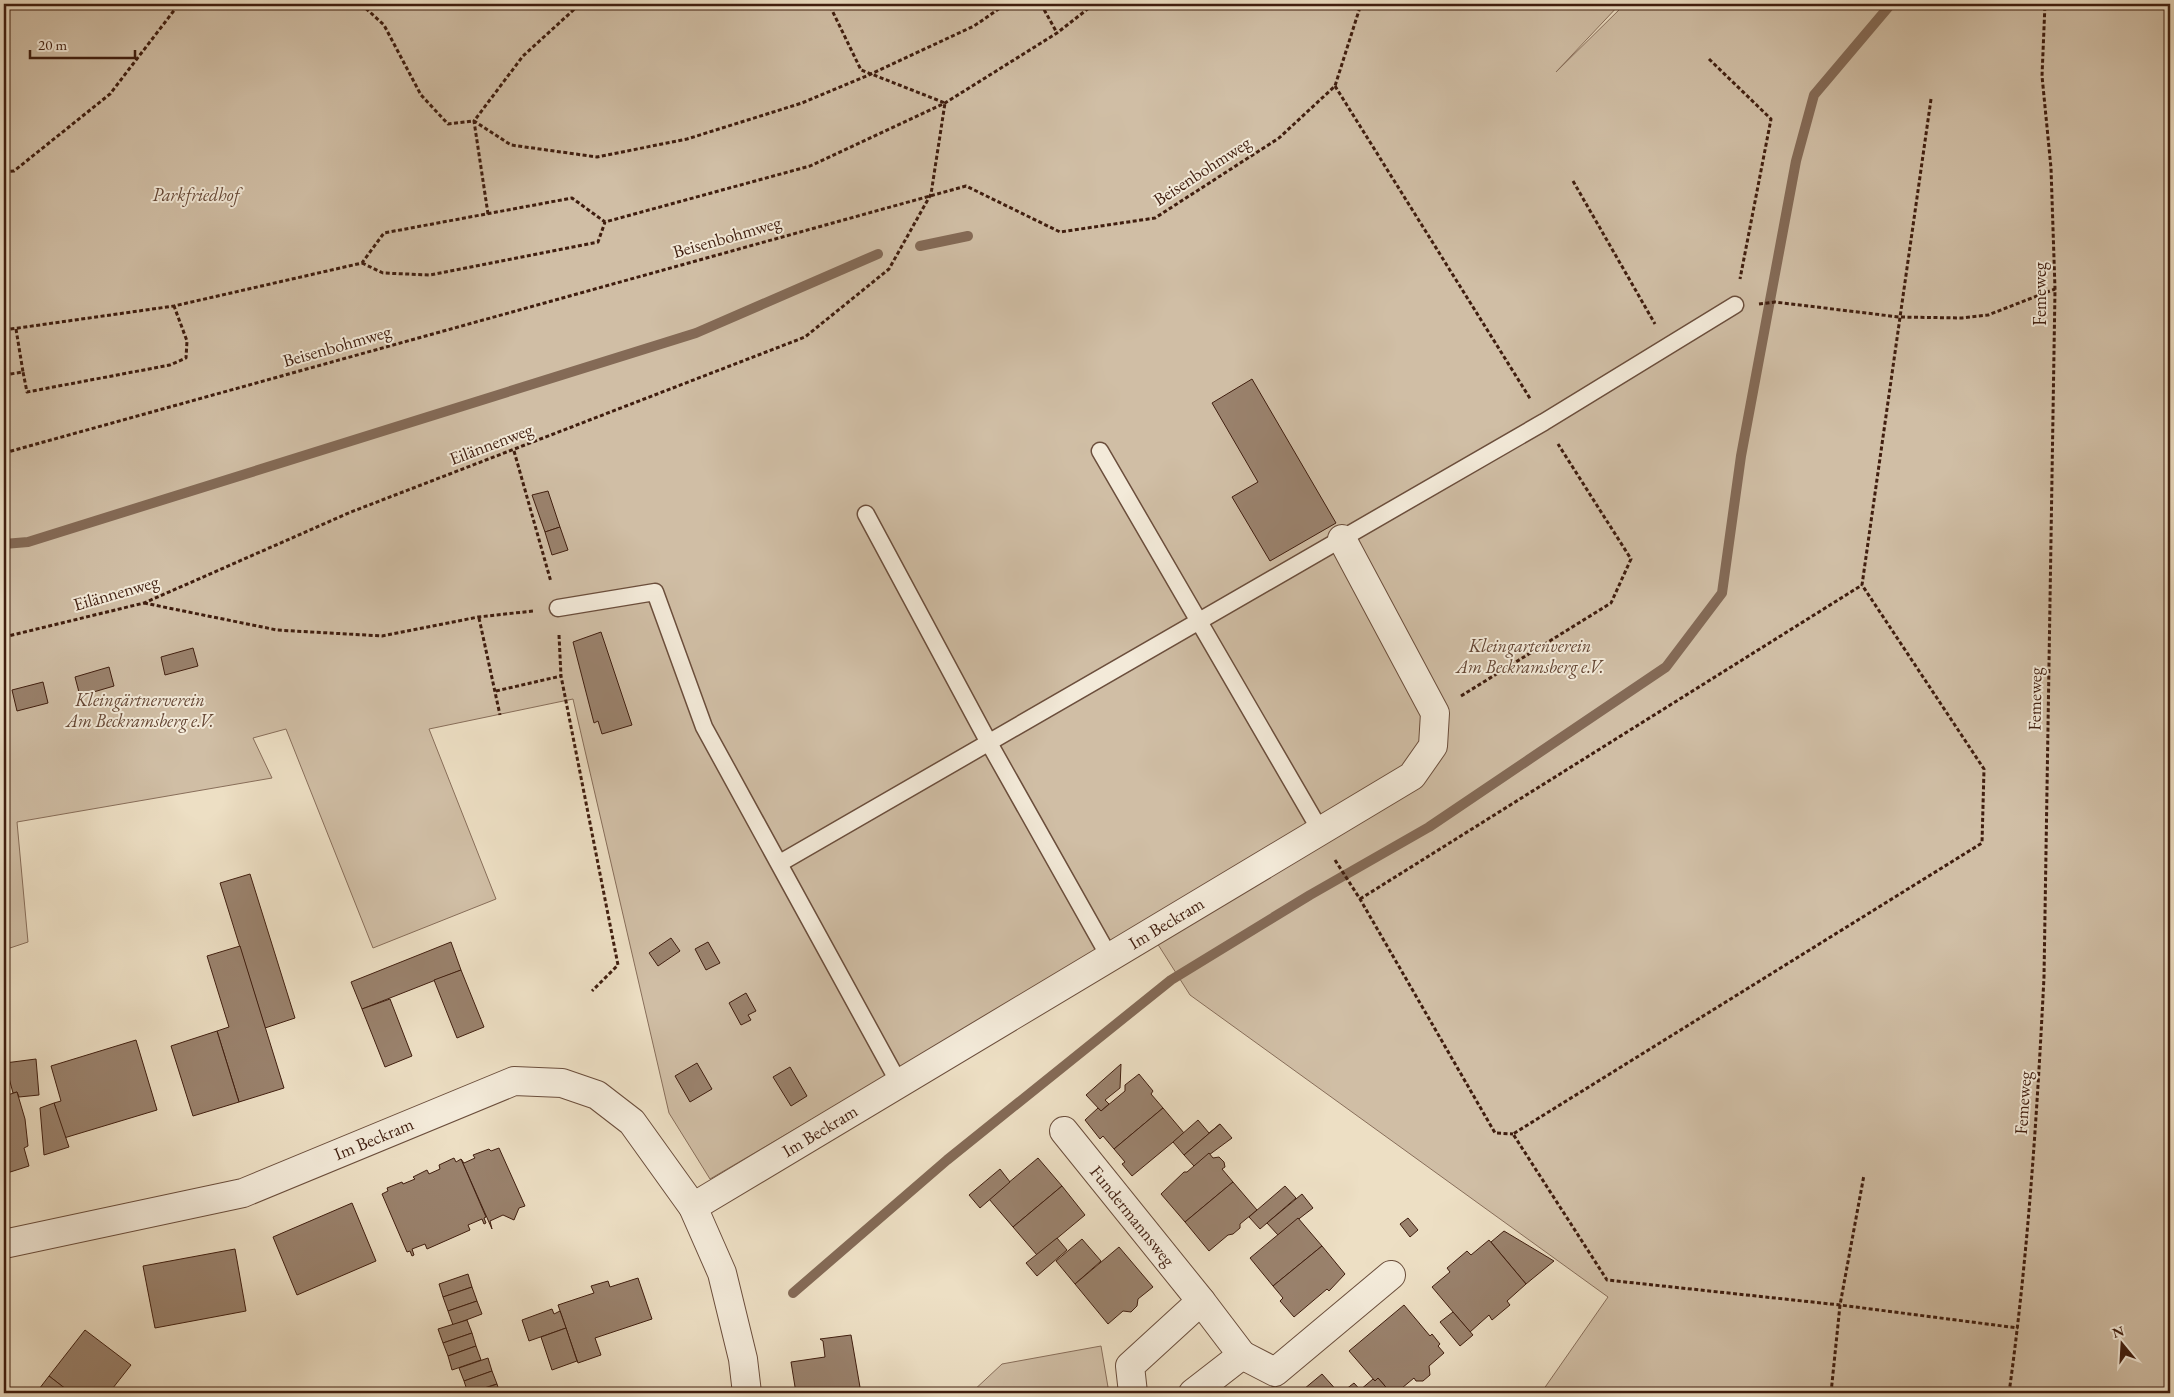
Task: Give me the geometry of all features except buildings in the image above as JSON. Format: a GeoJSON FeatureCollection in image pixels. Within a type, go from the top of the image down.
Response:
{"type":"FeatureCollection","features":[{"type":"Feature","properties":{"kind":"street","name":"Im Beckram"},"geometry":{"type":"LineString","coordinates":[[693,1207],[1412,776],[1433,746],[1435,713],[1342,539]]}},
{"type":"Feature","properties":{"kind":"street","name":"Im Beckram"},"geometry":{"type":"LineString","coordinates":[[4,1244],[243,1193],[514,1081],[562,1083],[597,1095],[632,1122],[693,1207],[722,1273],[743,1359],[748,1393]]}},
{"type":"Feature","properties":{"kind":"street","name":"Fundermannsweg"},"geometry":{"type":"LineString","coordinates":[[1064,1131],[1242,1355],[1275,1372],[1391,1275]]}},
{"type":"Feature","properties":{"kind":"street"},"geometry":{"type":"LineString","coordinates":[[1133,1393],[1130,1366],[1201,1301]]}},
{"type":"Feature","properties":{"kind":"street"},"geometry":{"type":"LineString","coordinates":[[1193,1393],[1242,1355]]}},
{"type":"Feature","properties":{"kind":"lane"},"geometry":{"type":"LineString","coordinates":[[780,863],[1544,422],[1735,305]]}},
{"type":"Feature","properties":{"kind":"lane"},"geometry":{"type":"LineString","coordinates":[[1100,451],[1320,830]]}},
{"type":"Feature","properties":{"kind":"lane"},"geometry":{"type":"LineString","coordinates":[[866,514],[989,743],[1110,958]]}},
{"type":"Feature","properties":{"kind":"lane"},"geometry":{"type":"LineString","coordinates":[[558,608],[655,592],[704,727],[899,1083]]}},
{"type":"Feature","properties":{"kind":"path"},"geometry":{"type":"LineString","coordinates":[[4,172],[14,170],[110,94],[179,4]]}},
{"type":"Feature","properties":{"kind":"path"},"geometry":{"type":"LineString","coordinates":[[361,4],[384,25],[421,94],[448,124],[474,121],[511,145],[597,157],[687,139],[802,103],[871,74],[974,26],[1006,4]]}},
{"type":"Feature","properties":{"kind":"path"},"geometry":{"type":"LineString","coordinates":[[488,214],[474,121],[523,56],[580,4]]}},
{"type":"Feature","properties":{"kind":"path"},"geometry":{"type":"LineString","coordinates":[[829,4],[861,70],[945,103]]}},
{"type":"Feature","properties":{"kind":"path"},"geometry":{"type":"LineString","coordinates":[[1041,4],[1057,33]]}},
{"type":"Feature","properties":{"kind":"path"},"geometry":{"type":"LineString","coordinates":[[605,222],[810,166],[945,103],[1057,33],[1094,4]]}},
{"type":"Feature","properties":{"kind":"path","name":"Beisenbohmweg"},"geometry":{"type":"LineString","coordinates":[[4,453],[931,194],[966,186],[1060,232],[1155,218],[1279,138],[1335,86],[1361,4]]}},
{"type":"Feature","properties":{"kind":"path","name":"Femeweg"},"geometry":{"type":"LineString","coordinates":[[2009,1393],[2018,1328],[2039,1077],[2044,978],[2055,289],[2051,168],[2042,76],[2045,4]]}},
{"type":"Feature","properties":{"kind":"path"},"geometry":{"type":"LineString","coordinates":[[1708,59],[1771,119],[1735,305]]}},
{"type":"Feature","properties":{"kind":"path"},"geometry":{"type":"LineString","coordinates":[[1336,860],[1495,1133],[1513,1134],[1982,843],[1984,769],[1862,584],[1931,99]]}},
{"type":"Feature","properties":{"kind":"path"},"geometry":{"type":"LineString","coordinates":[[931,194],[945,103]]}},
{"type":"Feature","properties":{"kind":"path"},"geometry":{"type":"LineString","coordinates":[[1573,181],[1668,346]]}},
{"type":"Feature","properties":{"kind":"path","name":"Eilännenweg"},"geometry":{"type":"LineString","coordinates":[[4,636],[144,603],[351,512],[805,337],[889,269],[931,194]]}},
{"type":"Feature","properties":{"kind":"path"},"geometry":{"type":"LineString","coordinates":[[362,263],[384,234],[572,198],[605,222]]}},
{"type":"Feature","properties":{"kind":"path"},"geometry":{"type":"LineString","coordinates":[[4,330],[174,306],[362,263],[383,273],[430,275],[598,242],[605,222]]}},
{"type":"Feature","properties":{"kind":"path"},"geometry":{"type":"LineString","coordinates":[[1752,304],[1775,302],[1899,317],[1962,318],[1988,315],[2055,289]]}},
{"type":"Feature","properties":{"kind":"path"},"geometry":{"type":"LineString","coordinates":[[16,328],[27,392],[170,365],[186,358],[187,342],[174,306]]}},
{"type":"Feature","properties":{"kind":"path"},"geometry":{"type":"LineString","coordinates":[[4,375],[23,372]]}},
{"type":"Feature","properties":{"kind":"path"},"geometry":{"type":"LineString","coordinates":[[514,450],[558,608],[561,676],[618,965],[592,991]]}},
{"type":"Feature","properties":{"kind":"path"},"geometry":{"type":"LineString","coordinates":[[1360,899],[1862,584]]}},
{"type":"Feature","properties":{"kind":"path"},"geometry":{"type":"LineString","coordinates":[[144,603],[277,630],[382,636],[478,618],[558,608]]}},
{"type":"Feature","properties":{"kind":"path"},"geometry":{"type":"LineString","coordinates":[[478,618],[500,715]]}},
{"type":"Feature","properties":{"kind":"path"},"geometry":{"type":"LineString","coordinates":[[496,691],[561,676]]}},
{"type":"Feature","properties":{"kind":"path"},"geometry":{"type":"LineString","coordinates":[[1513,1134],[1607,1280],[1840,1305],[2018,1328]]}},
{"type":"Feature","properties":{"kind":"path"},"geometry":{"type":"LineString","coordinates":[[1832,1393],[1840,1305],[1864,1175]]}},
{"type":"Feature","properties":{"kind":"green space"},"geometry":{"type":"Polygon","coordinates":[[[4,4],[1620,4],[1556,72],[1625,4],[2170,4],[2170,1393],[1541,1393],[1608,1297],[1190,995],[1145,924],[710,1179],[669,1113],[573,699],[429,729],[496,899],[373,948],[286,729],[253,738],[272,778],[17,822],[28,942],[4,950],[4,4]]]}},
{"type":"Feature","properties":{"kind":"green space"},"geometry":{"type":"Polygon","coordinates":[[[1101,1346],[1109,1393],[971,1393],[1002,1364],[1101,1346]]]}},
{"type":"Feature","properties":{"kind":"waterway"},"geometry":{"type":"LineString","coordinates":[[793,1293],[947,1160],[1171,980],[1310,895],[1429,827],[1666,667],[1722,593],[1741,456],[1796,161],[1814,95],[1891,4]]}},
{"type":"Feature","properties":{"kind":"waterway"},"geometry":{"type":"LineString","coordinates":[[920,246],[968,236]]}},
{"type":"Feature","properties":{"kind":"waterway"},"geometry":{"type":"LineString","coordinates":[[4,544],[28,542],[696,333],[878,254]]}},
{"type":"Feature","properties":{"kind":"park label","name":"Parkfriedhof"},"geometry":{"type":"Point","coordinates":[196,195]}},
{"type":"Feature","properties":{"kind":"park label","name":"Kleingartenverein Am Beckramsberg e.V."},"geometry":{"type":"Point","coordinates":[1530,656]}},
{"type":"Feature","properties":{"kind":"park label","name":"Kleingärtnerverein Am Beckramsberg e.V."},"geometry":{"type":"Point","coordinates":[140,710]}}]}
